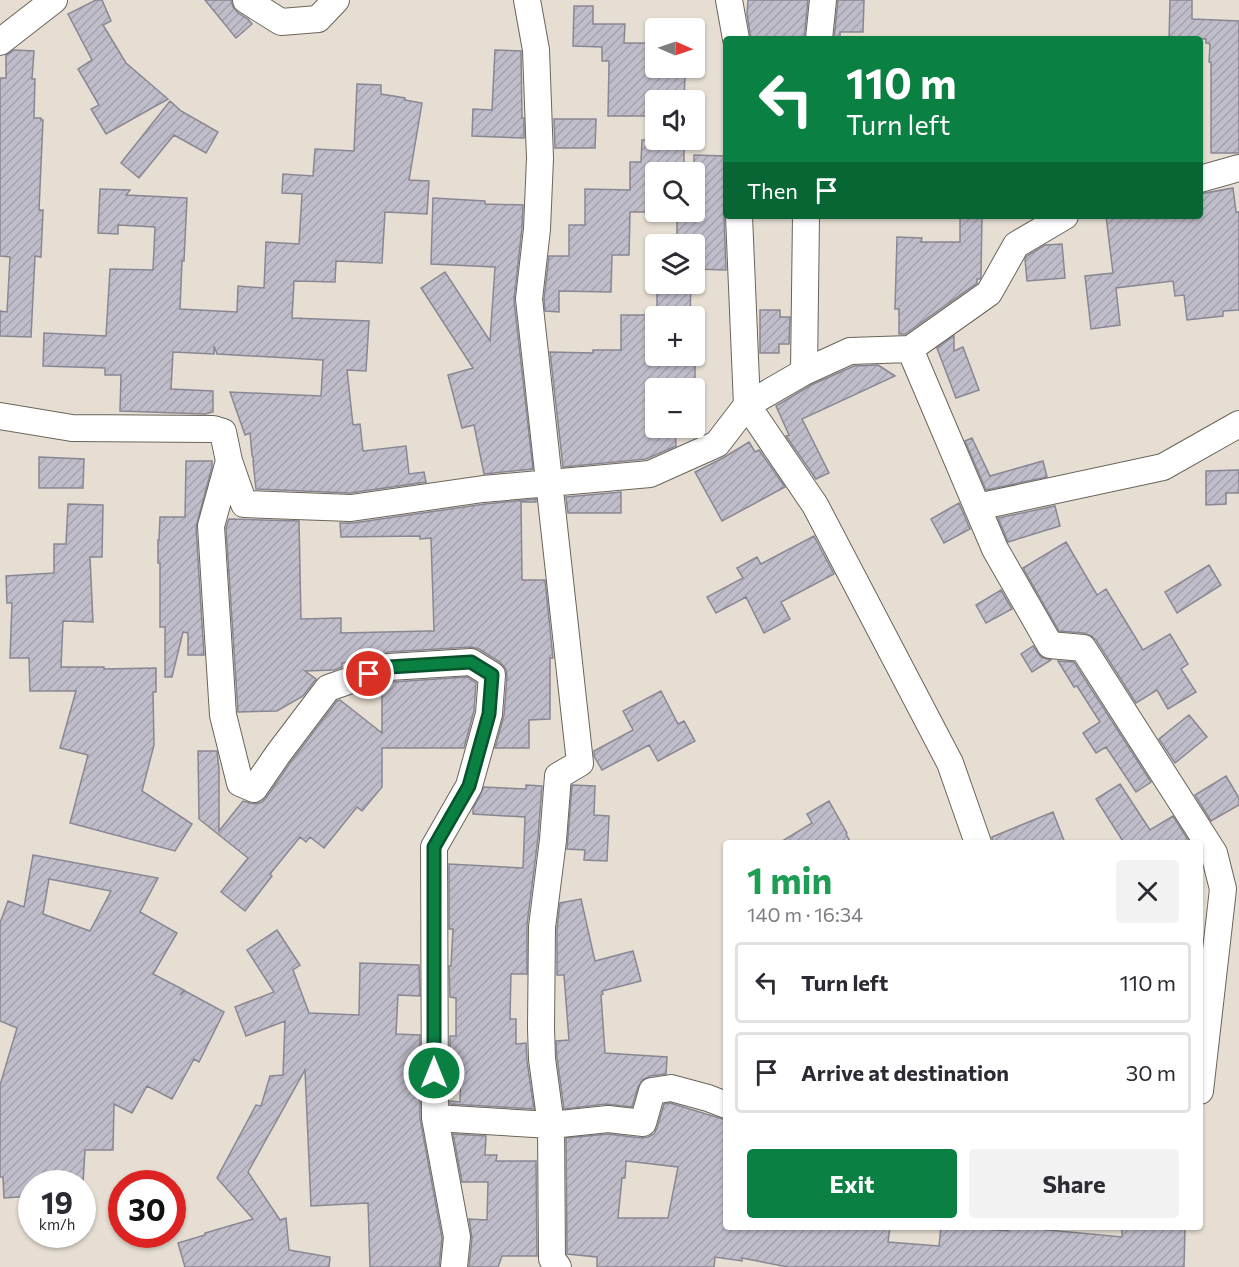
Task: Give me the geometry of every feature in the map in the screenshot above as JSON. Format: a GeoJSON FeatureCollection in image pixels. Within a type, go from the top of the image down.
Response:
{"type":"FeatureCollection","features":[{"type":"Feature","properties":{"kind":"street"},"geometry":{"type":"LineString","coordinates":[[0,42],[54,0]]}},
{"type":"Feature","properties":{"kind":"street"},"geometry":{"type":"LineString","coordinates":[[246,0],[281,22],[318,19],[336,0]]}},
{"type":"Feature","properties":{"kind":"street"},"geometry":{"type":"LineString","coordinates":[[527,0],[536,50],[540,158],[537,229],[529,299],[580,762],[558,776],[542,927],[542,1059],[551,1125],[552,1259],[558,1267]]}},
{"type":"Feature","properties":{"kind":"street"},"geometry":{"type":"LineString","coordinates":[[729,0],[735,36]]}},
{"type":"Feature","properties":{"kind":"street"},"geometry":{"type":"LineString","coordinates":[[819,36],[823,0]]}},
{"type":"Feature","properties":{"kind":"street"},"geometry":{"type":"LineString","coordinates":[[1203,178],[1239,168]]}},
{"type":"Feature","properties":{"kind":"street"},"geometry":{"type":"LineString","coordinates":[[740,219],[747,405],[815,505],[950,764],[977,840]]}},
{"type":"Feature","properties":{"kind":"street"},"geometry":{"type":"LineString","coordinates":[[804,372],[806,219]]}},
{"type":"Feature","properties":{"kind":"street"},"geometry":{"type":"LineString","coordinates":[[0,416],[72,428],[213,429],[224,432],[229,461],[244,504],[351,508],[483,489],[650,474],[717,444],[747,405],[804,372],[850,351],[910,349],[989,293],[1016,245],[1060,219]]}},
{"type":"Feature","properties":{"kind":"street"},"geometry":{"type":"LineString","coordinates":[[910,349],[995,549],[1050,645],[1083,648],[1214,853],[1223,888],[1203,1065]]}},
{"type":"Feature","properties":{"kind":"street"},"geometry":{"type":"LineString","coordinates":[[978,507],[1162,467],[1239,424]]}},
{"type":"Feature","properties":{"kind":"street"},"geometry":{"type":"LineString","coordinates":[[229,461],[211,526],[223,715],[240,783],[254,789],[328,688],[389,667],[471,662],[492,675],[489,714],[469,786],[434,847],[435,1118],[457,1237],[454,1267]]}},
{"type":"Feature","properties":{"kind":"street"},"geometry":{"type":"LineString","coordinates":[[435,1118],[551,1125],[608,1119],[643,1123],[652,1091],[671,1088],[723,1104]]}},
{"type":"Feature","properties":{"kind":"building"},"geometry":{"type":"Polygon","coordinates":[[[96,0],[102,0],[111,21],[103,25],[126,63],[168,99],[106,134],[91,109],[99,105],[78,69],[92,60],[68,14],[96,0]]]}},
{"type":"Feature","properties":{"kind":"building"},"geometry":{"type":"Polygon","coordinates":[[[205,0],[231,0],[238,13],[252,24],[236,38],[205,0]]]}},
{"type":"Feature","properties":{"kind":"building"},"geometry":{"type":"Polygon","coordinates":[[[748,0],[808,0],[804,36],[751,36],[747,14],[748,0]]]}},
{"type":"Feature","properties":{"kind":"building"},"geometry":{"type":"Polygon","coordinates":[[[838,0],[864,0],[863,32],[840,32],[840,36],[834,36],[838,0]]]}},
{"type":"Feature","properties":{"kind":"building"},"geometry":{"type":"Polygon","coordinates":[[[1170,0],[1192,0],[1192,19],[1239,21],[1239,153],[1211,153],[1210,44],[1206,43],[1203,36],[1169,36],[1170,0]]]}},
{"type":"Feature","properties":{"kind":"building"},"geometry":{"type":"Polygon","coordinates":[[[574,6],[593,6],[593,24],[625,24],[624,43],[645,43],[645,78],[685,78],[684,90],[645,90],[645,116],[608,116],[609,61],[602,61],[602,47],[573,46],[574,6]]]}},
{"type":"Feature","properties":{"kind":"building"},"geometry":{"type":"Polygon","coordinates":[[[14,50],[34,51],[32,79],[35,79],[34,118],[43,120],[39,210],[43,210],[41,257],[35,256],[31,337],[0,336],[0,311],[7,312],[10,257],[0,256],[0,78],[6,78],[6,55],[14,50]]]}},
{"type":"Feature","properties":{"kind":"building"},"geometry":{"type":"Polygon","coordinates":[[[495,50],[521,51],[524,138],[472,136],[473,109],[492,110],[495,50]]]}},
{"type":"Feature","properties":{"kind":"building"},"geometry":{"type":"Polygon","coordinates":[[[357,84],[381,85],[381,94],[422,103],[409,180],[429,181],[427,214],[385,212],[382,263],[336,261],[335,282],[294,281],[292,318],[369,321],[366,371],[347,370],[353,425],[360,424],[363,451],[406,446],[409,474],[424,472],[426,482],[350,493],[256,489],[250,433],[245,435],[230,392],[321,396],[323,360],[217,354],[214,346],[214,354],[173,352],[171,389],[213,391],[213,412],[205,414],[120,411],[121,375],[105,375],[105,368],[43,366],[44,333],[106,336],[110,269],[153,270],[155,227],[118,225],[118,234],[98,233],[100,189],[130,190],[126,195],[187,198],[180,309],[237,312],[238,286],[264,288],[266,242],[299,244],[302,194],[282,193],[283,174],[313,176],[315,149],[354,151],[357,84]]]}},
{"type":"Feature","properties":{"kind":"building"},"geometry":{"type":"Polygon","coordinates":[[[170,101],[181,111],[218,132],[206,153],[174,135],[139,178],[121,163],[170,101]]]}},
{"type":"Feature","properties":{"kind":"building"},"geometry":{"type":"Polygon","coordinates":[[[554,119],[596,119],[595,148],[555,148],[554,119]]]}},
{"type":"Feature","properties":{"kind":"building"},"geometry":{"type":"Polygon","coordinates":[[[642,140],[645,140],[645,150],[684,150],[684,162],[645,162],[645,212],[630,212],[629,255],[612,255],[611,292],[559,291],[559,312],[545,311],[544,299],[549,256],[569,256],[569,225],[585,225],[585,189],[630,190],[630,162],[641,162],[642,140]]]}},
{"type":"Feature","properties":{"kind":"building"},"geometry":{"type":"Polygon","coordinates":[[[694,155],[723,156],[726,270],[705,269],[705,234],[677,234],[677,222],[705,222],[705,162],[694,162],[694,155]]]}},
{"type":"Feature","properties":{"kind":"building"},"geometry":{"type":"Polygon","coordinates":[[[1233,188],[1236,212],[1239,212],[1239,310],[1223,311],[1223,316],[1187,320],[1184,295],[1175,296],[1173,281],[1116,288],[1120,325],[1091,329],[1085,276],[1113,273],[1106,219],[1203,219],[1203,193],[1233,188]]]}},
{"type":"Feature","properties":{"kind":"building"},"geometry":{"type":"Polygon","coordinates":[[[433,198],[485,201],[485,204],[523,205],[514,300],[533,469],[484,474],[474,425],[462,428],[448,375],[473,368],[421,288],[445,272],[490,341],[495,267],[431,264],[433,198]]]}},
{"type":"Feature","properties":{"kind":"building"},"geometry":{"type":"Polygon","coordinates":[[[960,219],[982,219],[980,279],[905,334],[899,334],[899,309],[895,309],[897,237],[922,238],[921,242],[960,242],[960,219]]]}},
{"type":"Feature","properties":{"kind":"building"},"geometry":{"type":"Polygon","coordinates":[[[1062,244],[1065,278],[1027,281],[1025,259],[1027,256],[1045,245],[1062,244]]]}},
{"type":"Feature","properties":{"kind":"building"},"geometry":{"type":"Polygon","coordinates":[[[657,294],[691,294],[690,306],[657,306],[657,294]]]}},
{"type":"Feature","properties":{"kind":"building"},"geometry":{"type":"Polygon","coordinates":[[[760,310],[780,310],[780,317],[790,317],[789,344],[779,344],[779,353],[760,353],[760,310]]]}},
{"type":"Feature","properties":{"kind":"building"},"geometry":{"type":"Polygon","coordinates":[[[621,315],[645,315],[645,366],[695,366],[695,378],[645,378],[645,438],[676,438],[676,446],[646,459],[563,467],[550,352],[593,353],[593,350],[621,350],[621,315]]]}},
{"type":"Feature","properties":{"kind":"building"},"geometry":{"type":"Polygon","coordinates":[[[954,336],[954,351],[963,347],[979,390],[956,398],[937,348],[954,336]]]}},
{"type":"Feature","properties":{"kind":"building"},"geometry":{"type":"Polygon","coordinates":[[[878,365],[895,376],[802,419],[829,473],[816,479],[786,436],[789,435],[776,406],[811,385],[854,366],[878,365]]]}},
{"type":"Feature","properties":{"kind":"building"},"geometry":{"type":"Polygon","coordinates":[[[972,438],[990,476],[1043,461],[1047,477],[986,490],[965,441],[972,438]]]}},
{"type":"Feature","properties":{"kind":"building"},"geometry":{"type":"Polygon","coordinates":[[[749,442],[755,452],[759,450],[785,487],[722,521],[695,472],[749,442]]]}},
{"type":"Feature","properties":{"kind":"building"},"geometry":{"type":"Polygon","coordinates":[[[39,457],[84,459],[83,488],[39,488],[39,457]]]}},
{"type":"Feature","properties":{"kind":"building"},"geometry":{"type":"Polygon","coordinates":[[[186,461],[212,461],[196,527],[204,655],[188,655],[188,633],[183,632],[172,677],[165,677],[165,627],[160,627],[160,563],[158,563],[160,517],[185,517],[186,461]]]}},
{"type":"Feature","properties":{"kind":"building"},"geometry":{"type":"Polygon","coordinates":[[[1239,470],[1239,493],[1226,493],[1226,504],[1206,505],[1206,471],[1239,470]]]}},
{"type":"Feature","properties":{"kind":"building"},"geometry":{"type":"Polygon","coordinates":[[[621,492],[621,513],[568,513],[566,497],[621,492]]]}},
{"type":"Feature","properties":{"kind":"building"},"geometry":{"type":"Polygon","coordinates":[[[536,499],[536,502],[521,502],[522,580],[545,580],[553,658],[550,658],[550,719],[529,720],[529,748],[495,748],[504,715],[506,669],[500,662],[479,649],[471,647],[388,652],[357,662],[342,663],[342,667],[334,670],[305,671],[316,679],[303,696],[277,711],[238,712],[226,528],[229,519],[299,521],[301,619],[341,618],[341,633],[434,631],[431,538],[420,539],[420,536],[341,537],[340,523],[536,499]]]}},
{"type":"Feature","properties":{"kind":"building"},"geometry":{"type":"Polygon","coordinates":[[[959,503],[970,529],[944,543],[931,519],[959,503]]]}},
{"type":"Feature","properties":{"kind":"building"},"geometry":{"type":"Polygon","coordinates":[[[68,504],[103,505],[102,557],[90,557],[93,622],[63,621],[61,667],[156,668],[156,692],[153,692],[154,745],[142,791],[192,824],[175,851],[70,823],[88,755],[60,748],[76,691],[30,691],[29,658],[10,658],[12,603],[7,603],[6,576],[54,573],[54,544],[66,544],[68,504]]]}},
{"type":"Feature","properties":{"kind":"building"},"geometry":{"type":"Polygon","coordinates":[[[1055,506],[1060,526],[1008,542],[998,518],[1055,506]]]}},
{"type":"Feature","properties":{"kind":"building"},"geometry":{"type":"Polygon","coordinates":[[[814,536],[834,574],[781,602],[790,619],[764,633],[746,597],[716,613],[707,597],[743,578],[737,568],[757,557],[761,564],[814,536]]]}},
{"type":"Feature","properties":{"kind":"building"},"geometry":{"type":"Polygon","coordinates":[[[1066,542],[1097,595],[1106,589],[1143,650],[1170,634],[1188,664],[1181,669],[1196,692],[1168,709],[1157,690],[1136,703],[1096,640],[1084,633],[1059,631],[1023,568],[1066,542]]]}},
{"type":"Feature","properties":{"kind":"building"},"geometry":{"type":"Polygon","coordinates":[[[1209,565],[1221,585],[1177,613],[1165,592],[1209,565]]]}},
{"type":"Feature","properties":{"kind":"building"},"geometry":{"type":"Polygon","coordinates":[[[1001,590],[1012,609],[986,623],[976,605],[1001,590]]]}},
{"type":"Feature","properties":{"kind":"building"},"geometry":{"type":"Polygon","coordinates":[[[1033,646],[1041,657],[1051,660],[1032,672],[1021,654],[1033,646]]]}},
{"type":"Feature","properties":{"kind":"building"},"geometry":{"type":"Polygon","coordinates":[[[1058,661],[1074,662],[1151,782],[1136,792],[1106,747],[1096,753],[1083,733],[1100,722],[1058,661]]]}},
{"type":"Feature","properties":{"kind":"building"},"geometry":{"type":"Polygon","coordinates":[[[467,677],[476,683],[474,711],[464,748],[382,748],[382,787],[362,811],[357,807],[324,848],[310,837],[306,842],[300,837],[270,874],[272,876],[245,911],[221,892],[248,858],[199,819],[198,751],[217,751],[219,831],[243,801],[255,804],[266,798],[337,701],[340,700],[382,733],[382,685],[392,682],[467,677]]]}},
{"type":"Feature","properties":{"kind":"building"},"geometry":{"type":"Polygon","coordinates":[[[661,691],[678,724],[684,721],[695,741],[658,761],[649,745],[602,770],[594,756],[594,751],[633,730],[623,711],[661,691]]]}},
{"type":"Feature","properties":{"kind":"building"},"geometry":{"type":"Polygon","coordinates":[[[1189,715],[1207,737],[1175,763],[1159,739],[1189,715]]]}},
{"type":"Feature","properties":{"kind":"building"},"geometry":{"type":"Polygon","coordinates":[[[1226,776],[1239,798],[1239,805],[1211,821],[1195,795],[1226,776]]]}},
{"type":"Feature","properties":{"kind":"building"},"geometry":{"type":"Polygon","coordinates":[[[1120,784],[1150,830],[1173,816],[1188,840],[1122,840],[1096,799],[1120,784]]]}},
{"type":"Feature","properties":{"kind":"building"},"geometry":{"type":"Polygon","coordinates":[[[526,785],[542,786],[527,925],[527,974],[511,974],[510,1019],[516,1019],[516,1044],[526,1043],[534,1109],[450,1104],[450,1101],[460,1102],[461,1061],[450,1061],[450,1036],[456,1036],[456,998],[450,997],[449,966],[451,966],[453,929],[449,929],[449,864],[523,868],[525,817],[473,814],[473,809],[484,787],[526,789],[526,785]]]}},
{"type":"Feature","properties":{"kind":"building"},"geometry":{"type":"Polygon","coordinates":[[[572,785],[595,786],[594,815],[609,816],[607,861],[584,860],[585,850],[567,849],[572,785]]]}},
{"type":"Feature","properties":{"kind":"building"},"geometry":{"type":"Polygon","coordinates":[[[829,801],[849,840],[784,840],[812,823],[807,814],[829,801]]]}},
{"type":"Feature","properties":{"kind":"building"},"geometry":{"type":"Polygon","coordinates":[[[1053,812],[1064,840],[992,840],[992,837],[1053,812]]]}},
{"type":"Feature","properties":{"kind":"building"},"geometry":{"type":"Polygon","coordinates":[[[33,855],[158,878],[140,912],[177,933],[153,974],[184,990],[180,995],[185,991],[224,1012],[199,1062],[194,1059],[172,1099],[147,1086],[132,1113],[114,1104],[113,1150],[85,1150],[84,1170],[18,1170],[18,1197],[4,1198],[3,1177],[0,1177],[0,1085],[17,1028],[0,1021],[0,923],[8,901],[24,907],[33,855]],[[49,879],[43,914],[90,931],[111,891],[49,879]]]}},
{"type":"Feature","properties":{"kind":"building"},"geometry":{"type":"Polygon","coordinates":[[[581,899],[595,961],[633,951],[641,981],[602,991],[605,1053],[667,1057],[666,1074],[650,1076],[642,1080],[632,1107],[606,1104],[564,1109],[556,1041],[569,1040],[564,975],[557,975],[557,928],[560,903],[581,899]]]}},
{"type":"Feature","properties":{"kind":"building"},"geometry":{"type":"Polygon","coordinates":[[[277,930],[300,965],[293,970],[309,1013],[359,1015],[360,963],[419,965],[420,996],[398,995],[396,1034],[420,1035],[420,1118],[442,1238],[439,1267],[370,1267],[368,1203],[311,1206],[305,1070],[248,1172],[280,1220],[286,1218],[289,1250],[330,1257],[329,1267],[185,1267],[179,1248],[186,1248],[186,1241],[253,1219],[217,1178],[256,1105],[261,1106],[270,1076],[283,1075],[285,1021],[246,1036],[235,1007],[274,992],[247,950],[277,930]]]}},
{"type":"Feature","properties":{"kind":"building"},"geometry":{"type":"Polygon","coordinates":[[[670,1103],[723,1119],[723,1230],[890,1230],[888,1242],[939,1246],[941,1230],[1047,1230],[1122,1237],[1122,1230],[1185,1230],[1184,1267],[788,1267],[742,1258],[742,1261],[715,1257],[714,1267],[597,1267],[597,1257],[567,1254],[566,1138],[608,1134],[641,1138],[654,1134],[664,1104],[670,1103]],[[626,1161],[618,1218],[668,1218],[678,1167],[626,1161]]]}},
{"type":"Feature","properties":{"kind":"building"},"geometry":{"type":"Polygon","coordinates":[[[453,1134],[486,1136],[485,1155],[497,1155],[496,1161],[536,1161],[537,1256],[502,1256],[498,1267],[469,1267],[472,1238],[469,1219],[487,1220],[488,1182],[462,1182],[453,1134]]]}},
{"type":"Feature","properties":{"kind":"route"},"geometry":{"type":"LineString","coordinates":[[369,674],[389,667],[471,662],[492,675],[489,714],[469,786],[434,847],[434,1073]]}}]}
